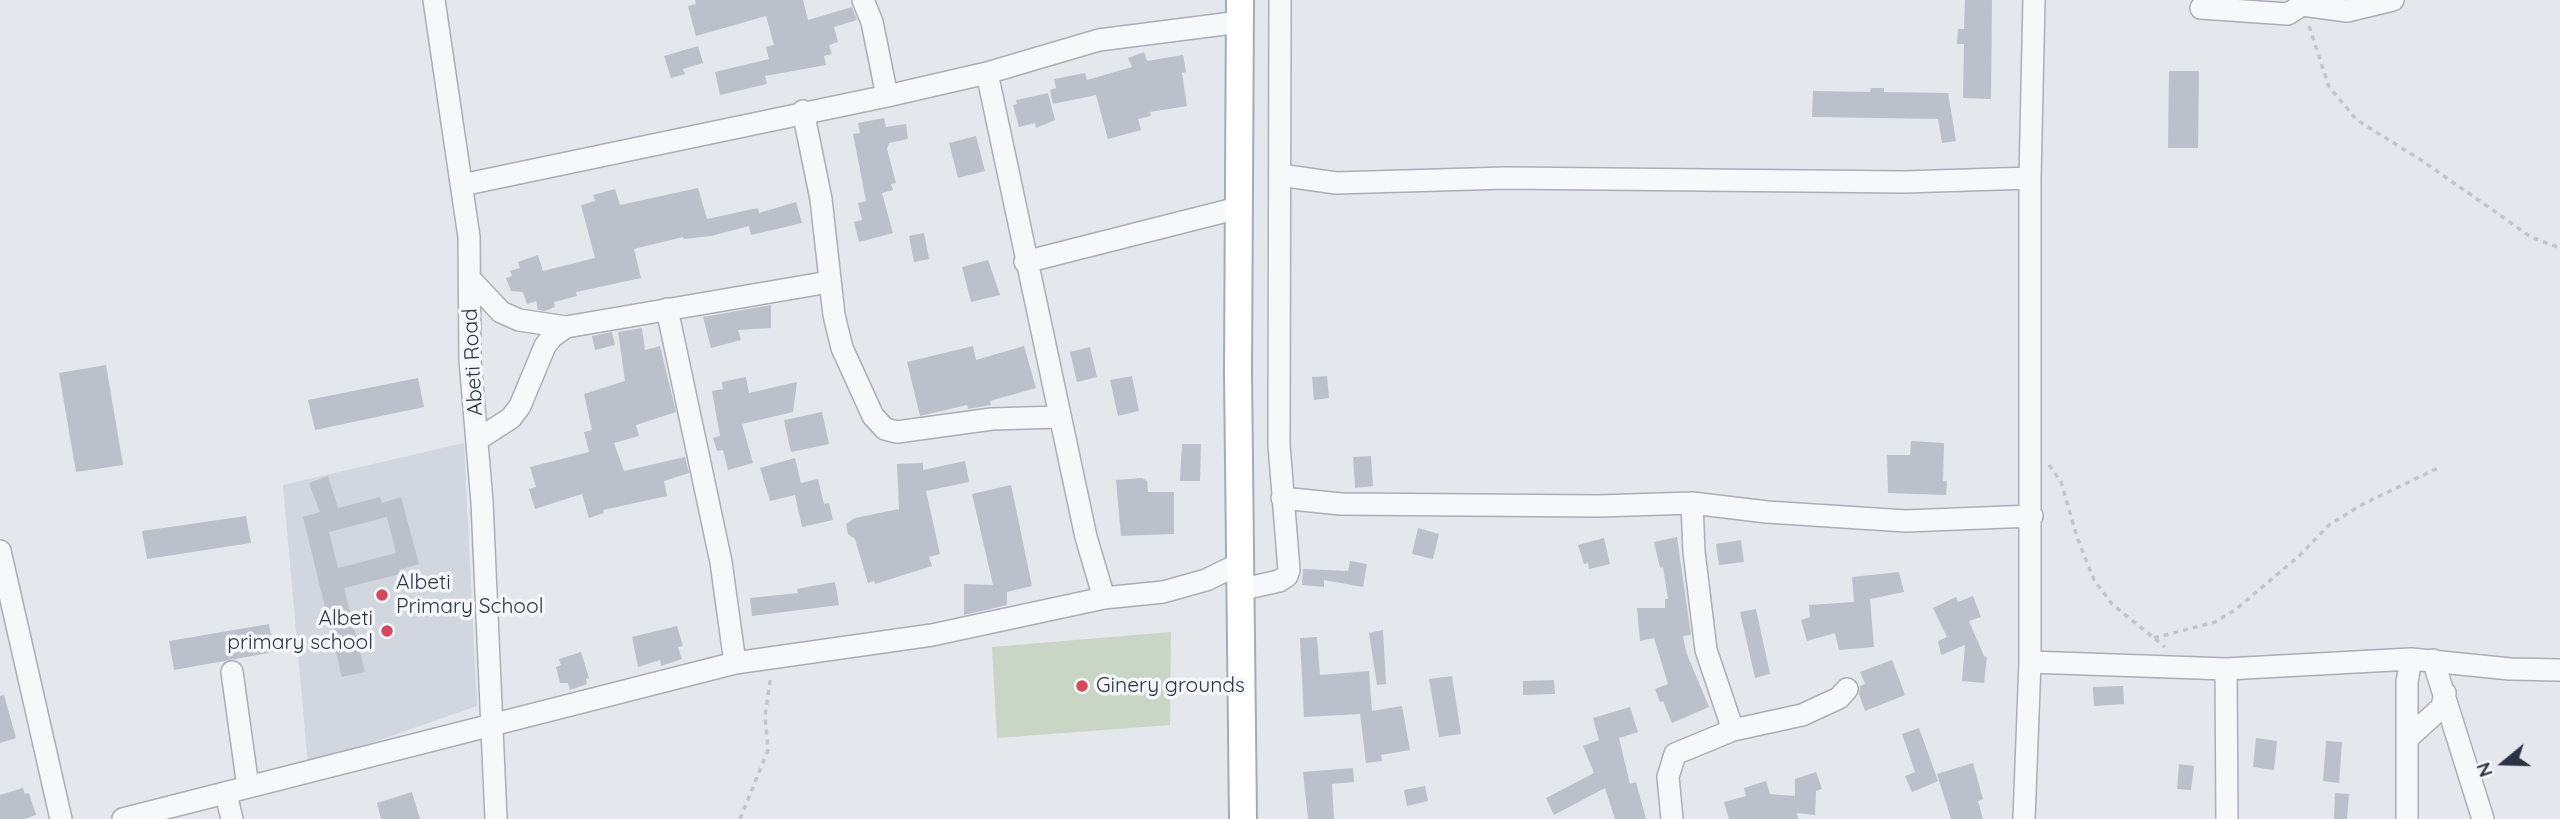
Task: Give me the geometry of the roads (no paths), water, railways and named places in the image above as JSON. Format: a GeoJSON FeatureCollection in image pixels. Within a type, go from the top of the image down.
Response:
{"type":"FeatureCollection","features":[{"type":"Feature","properties":{"kind":"main road"},"geometry":{"type":"LineString","coordinates":[[1240,11],[1238,208],[1242,819]]}},
{"type":"Feature","properties":{"kind":"street","name":"Abeti Road"},"geometry":{"type":"LineString","coordinates":[[437,0],[469,237],[470,360],[477,440],[496,819]]}},
{"type":"Feature","properties":{"kind":"street"},"geometry":{"type":"LineString","coordinates":[[863,0],[875,32],[887,96]]}},
{"type":"Feature","properties":{"kind":"street"},"geometry":{"type":"LineString","coordinates":[[1240,590],[1287,576],[1282,498],[1278,259],[1280,0]]}},
{"type":"Feature","properties":{"kind":"street"},"geometry":{"type":"LineString","coordinates":[[2024,819],[2032,516],[2030,178],[2034,0]]}},
{"type":"Feature","properties":{"kind":"street"},"geometry":{"type":"LineString","coordinates":[[2202,8],[2288,14],[2302,5],[2347,11],[2393,0]]}},
{"type":"Feature","properties":{"kind":"street"},"geometry":{"type":"LineString","coordinates":[[462,185],[694,138],[803,111],[887,96],[987,73],[1099,40],[1240,11]]}},
{"type":"Feature","properties":{"kind":"street"},"geometry":{"type":"LineString","coordinates":[[987,73],[1059,417],[1086,537],[1104,598]]}},
{"type":"Feature","properties":{"kind":"street"},"geometry":{"type":"LineString","coordinates":[[803,111],[821,199],[829,282],[842,348],[873,416],[885,429],[897,432],[992,419],[1059,417]]}},
{"type":"Feature","properties":{"kind":"street"},"geometry":{"type":"LineString","coordinates":[[1280,175],[1336,183],[1506,178],[1904,182],[2030,178]]}},
{"type":"Feature","properties":{"kind":"street"},"geometry":{"type":"LineString","coordinates":[[1025,262],[1238,208]]}},
{"type":"Feature","properties":{"kind":"street"},"geometry":{"type":"LineString","coordinates":[[470,279],[502,312],[519,320],[566,327],[829,282]]}},
{"type":"Feature","properties":{"kind":"street"},"geometry":{"type":"LineString","coordinates":[[667,309],[721,562],[735,663]]}},
{"type":"Feature","properties":{"kind":"street"},"geometry":{"type":"LineString","coordinates":[[477,440],[510,418],[520,406],[545,346],[566,327]]}},
{"type":"Feature","properties":{"kind":"street"},"geometry":{"type":"LineString","coordinates":[[1282,498],[1341,504],[1599,506],[1692,503],[1767,512],[1906,520],[2032,516]]}},
{"type":"Feature","properties":{"kind":"street"},"geometry":{"type":"LineString","coordinates":[[1692,503],[1694,552],[1706,650],[1733,730]]}},
{"type":"Feature","properties":{"kind":"street"},"geometry":{"type":"LineString","coordinates":[[0,551],[7,627],[61,819]]}},
{"type":"Feature","properties":{"kind":"street"},"geometry":{"type":"LineString","coordinates":[[123,819],[735,663],[932,635],[1104,598],[1163,592],[1206,580],[1239,564]]}},
{"type":"Feature","properties":{"kind":"street"},"geometry":{"type":"LineString","coordinates":[[2030,662],[2226,669],[2411,659],[2510,669],[2560,670]]}},
{"type":"Feature","properties":{"kind":"street"},"geometry":{"type":"LineString","coordinates":[[2407,819],[2411,659]]}},
{"type":"Feature","properties":{"kind":"street"},"geometry":{"type":"LineString","coordinates":[[2433,660],[2483,819]]}},
{"type":"Feature","properties":{"kind":"street"},"geometry":{"type":"LineString","coordinates":[[2226,669],[2227,819]]}},
{"type":"Feature","properties":{"kind":"street"},"geometry":{"type":"LineString","coordinates":[[232,672],[248,787]]}},
{"type":"Feature","properties":{"kind":"street"},"geometry":{"type":"LineString","coordinates":[[1672,819],[1668,777],[1675,754],[1733,730],[1802,715],[1839,698],[1847,689]]}},
{"type":"Feature","properties":{"kind":"street"},"geometry":{"type":"LineString","coordinates":[[2407,739],[2442,706],[2445,693]]}},
{"type":"Feature","properties":{"kind":"street"},"geometry":{"type":"LineString","coordinates":[[226,794],[232,819]]}},
{"type":"Feature","properties":{"kind":"place","name":"Albeti Primary School"},"geometry":{"type":"Point","coordinates":[382,595]}},
{"type":"Feature","properties":{"kind":"place","name":"Albeti primary school"},"geometry":{"type":"Point","coordinates":[387,631]}},
{"type":"Feature","properties":{"kind":"place","name":"Ginery grounds"},"geometry":{"type":"Point","coordinates":[1082,686]}}]}
